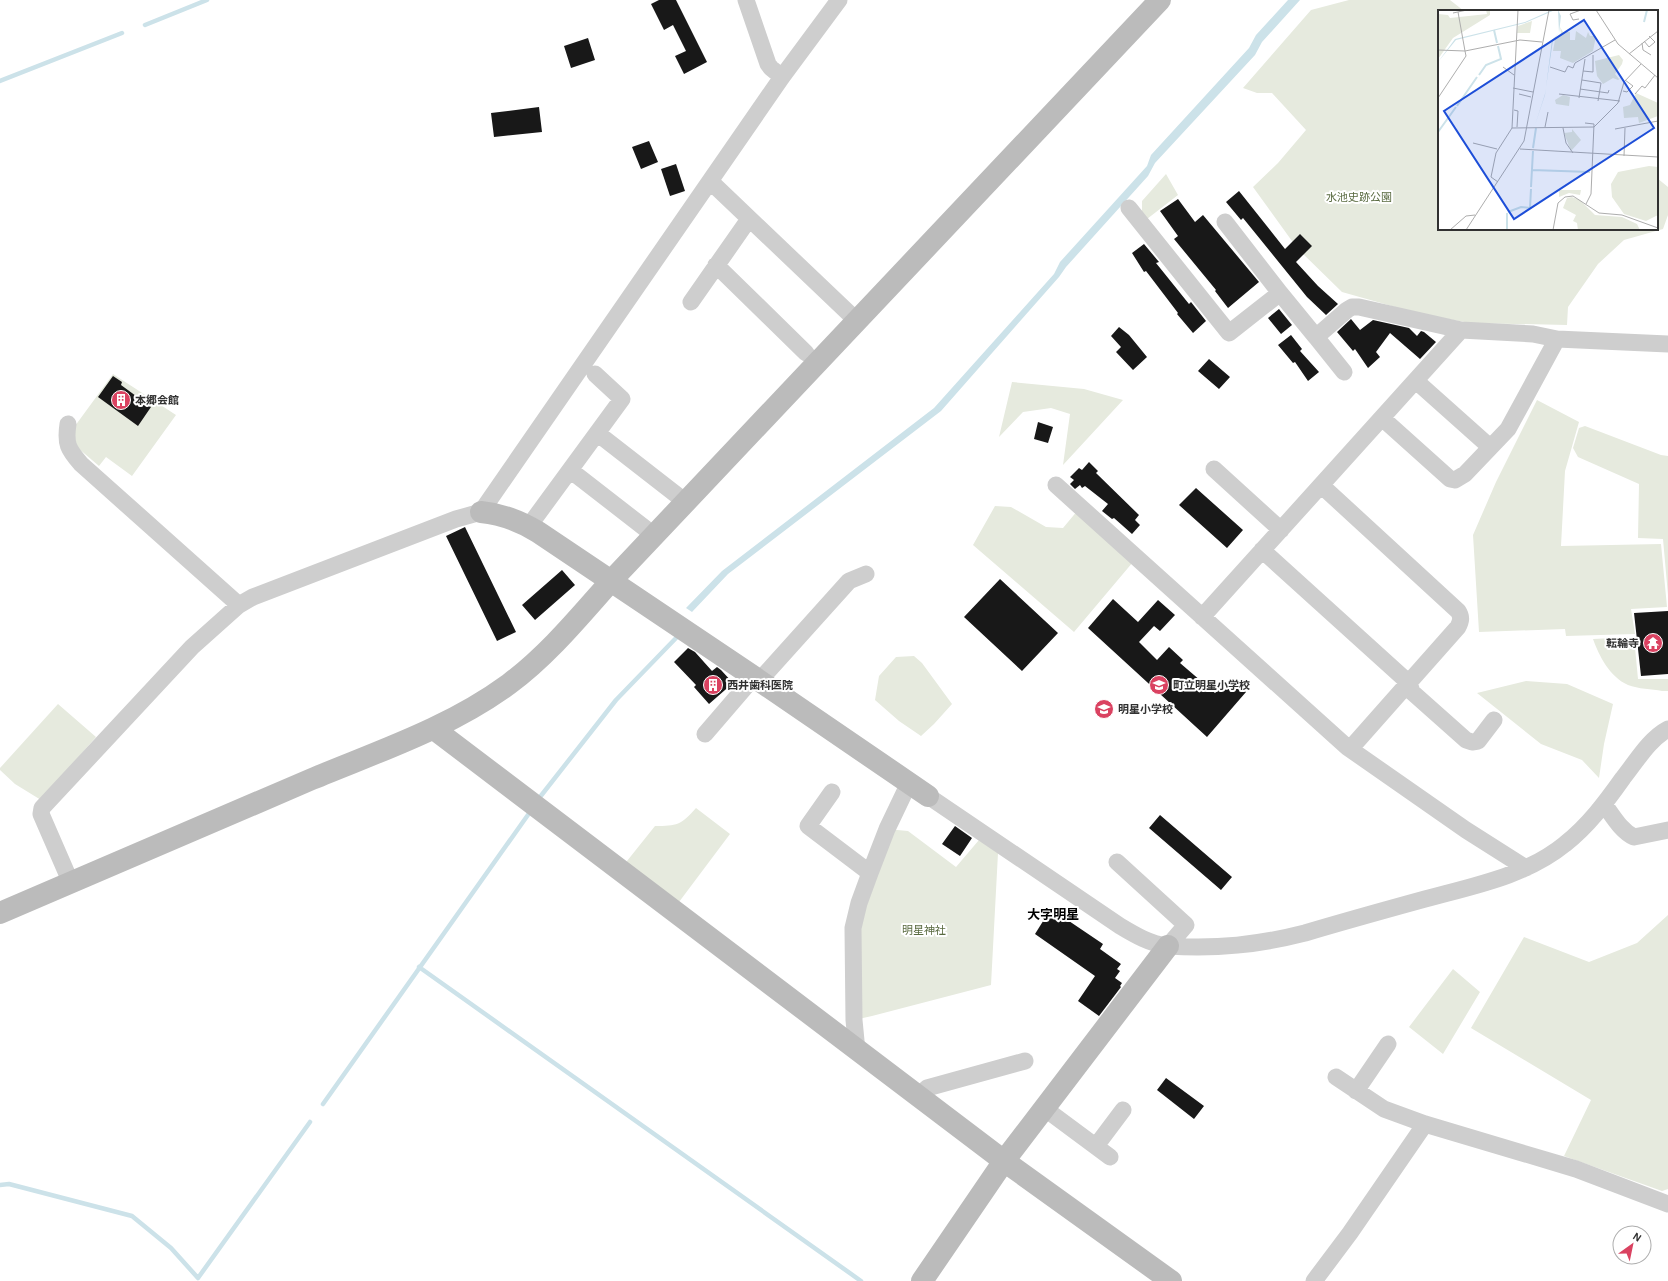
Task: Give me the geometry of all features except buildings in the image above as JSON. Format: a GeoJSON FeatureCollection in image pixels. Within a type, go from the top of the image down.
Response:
{"type":"FeatureCollection","features":[{"type":"Feature","properties":{"kind":"street"},"geometry":{"type":"LineString","coordinates":[[746,0],[768,64],[782,77]]}},
{"type":"Feature","properties":{"kind":"street"},"geometry":{"type":"LineString","coordinates":[[481,512],[782,77],[839,0]]}},
{"type":"Feature","properties":{"kind":"street"},"geometry":{"type":"LineString","coordinates":[[0,913],[346,765],[434,729],[482,703],[529,668],[573,624],[1160,0]]}},
{"type":"Feature","properties":{"kind":"street"},"geometry":{"type":"LineString","coordinates":[[710,181],[857,321]]}},
{"type":"Feature","properties":{"kind":"street"},"geometry":{"type":"LineString","coordinates":[[1129,208],[1229,333],[1280,293]]}},
{"type":"Feature","properties":{"kind":"street"},"geometry":{"type":"LineString","coordinates":[[691,302],[749,219]]}},
{"type":"Feature","properties":{"kind":"street"},"geometry":{"type":"LineString","coordinates":[[1225,222],[1344,372]]}},
{"type":"Feature","properties":{"kind":"street"},"geometry":{"type":"LineString","coordinates":[[716,265],[806,353]]}},
{"type":"Feature","properties":{"kind":"street"},"geometry":{"type":"LineString","coordinates":[[1316,336],[1352,307],[1359,307],[1461,330],[1533,334],[1557,339],[1668,344]]}},
{"type":"Feature","properties":{"kind":"street"},"geometry":{"type":"LineString","coordinates":[[1202,617],[1322,486],[1461,330]]}},
{"type":"Feature","properties":{"kind":"street"},"geometry":{"type":"LineString","coordinates":[[1382,418],[1450,479],[1455,480],[1465,474],[1508,429],[1557,339]]}},
{"type":"Feature","properties":{"kind":"street"},"geometry":{"type":"LineString","coordinates":[[529,526],[622,399],[595,374]]}},
{"type":"Feature","properties":{"kind":"street"},"geometry":{"type":"LineString","coordinates":[[1416,381],[1490,447]]}},
{"type":"Feature","properties":{"kind":"street"},"geometry":{"type":"LineString","coordinates":[[68,424],[68,448],[81,464],[239,605]]}},
{"type":"Feature","properties":{"kind":"street"},"geometry":{"type":"LineString","coordinates":[[597,433],[678,496]]}},
{"type":"Feature","properties":{"kind":"street"},"geometry":{"type":"LineString","coordinates":[[1214,469],[1281,530]]}},
{"type":"Feature","properties":{"kind":"street"},"geometry":{"type":"LineString","coordinates":[[570,470],[646,529]]}},
{"type":"Feature","properties":{"kind":"street"},"geometry":{"type":"LineString","coordinates":[[1056,485],[1350,749],[1466,830],[1526,868]]}},
{"type":"Feature","properties":{"kind":"street"},"geometry":{"type":"LineString","coordinates":[[1322,486],[1458,611],[1461,616],[1461,621],[1458,627],[1350,749]]}},
{"type":"Feature","properties":{"kind":"street"},"geometry":{"type":"LineString","coordinates":[[71,883],[40,814],[42,808],[192,647],[239,605],[253,597],[417,533],[469,514],[481,512],[502,516],[529,526],[1120,926],[1148,941],[1168,946],[1185,947],[1244,945],[1274,940],[1500,879],[1526,868],[1557,851],[1567,843],[1604,804],[1642,753],[1654,740],[1668,729]]}},
{"type":"Feature","properties":{"kind":"street"},"geometry":{"type":"LineString","coordinates":[[1262,550],[1409,683],[1412,692],[1466,740],[1472,742],[1478,741],[1494,720]]}},
{"type":"Feature","properties":{"kind":"street"},"geometry":{"type":"LineString","coordinates":[[705,734],[849,581],[866,574]]}},
{"type":"Feature","properties":{"kind":"street"},"geometry":{"type":"LineString","coordinates":[[434,729],[857,1051],[1004,1161],[1171,1281]]}},
{"type":"Feature","properties":{"kind":"street"},"geometry":{"type":"LineString","coordinates":[[857,1051],[854,1020],[853,928],[859,903],[870,873],[887,829],[909,783]]}},
{"type":"Feature","properties":{"kind":"street"},"geometry":{"type":"LineString","coordinates":[[832,792],[808,826],[870,873]]}},
{"type":"Feature","properties":{"kind":"street"},"geometry":{"type":"LineString","coordinates":[[1604,804],[1618,824],[1629,835],[1634,837],[1668,830]]}},
{"type":"Feature","properties":{"kind":"street"},"geometry":{"type":"LineString","coordinates":[[922,1281],[1004,1161],[1186,924],[1117,862]]}},
{"type":"Feature","properties":{"kind":"street"},"geometry":{"type":"LineString","coordinates":[[1356,1091],[1388,1044]]}},
{"type":"Feature","properties":{"kind":"street"},"geometry":{"type":"LineString","coordinates":[[918,1096],[927,1088],[1025,1060]]}},
{"type":"Feature","properties":{"kind":"street"},"geometry":{"type":"LineString","coordinates":[[1336,1077],[1384,1109],[1425,1124],[1576,1169],[1668,1204]]}},
{"type":"Feature","properties":{"kind":"street"},"geometry":{"type":"LineString","coordinates":[[1044,1108],[1110,1157]]}},
{"type":"Feature","properties":{"kind":"street"},"geometry":{"type":"LineString","coordinates":[[1096,1146],[1123,1110]]}},
{"type":"Feature","properties":{"kind":"street"},"geometry":{"type":"LineString","coordinates":[[1314,1281],[1350,1233],[1425,1124]]}},
{"type":"Feature","properties":{"kind":"green space","name":"水池史跡公園"},"geometry":{"type":"Polygon","coordinates":[[[1349,0],[1450,0],[1463,10],[1438,10],[1438,230],[1658,230],[1658,179],[1668,187],[1668,215],[1663,229],[1624,240],[1598,264],[1568,307],[1567,325],[1470,323],[1420,314],[1342,292],[1297,248],[1253,187],[1278,163],[1306,130],[1272,93],[1257,93],[1243,88],[1311,10],[1349,0]]]}},
{"type":"Feature","properties":{"kind":"green space"},"geometry":{"type":"Polygon","coordinates":[[[1166,174],[1178,195],[1147,219],[1142,213],[1142,201],[1166,174]]]}},
{"type":"Feature","properties":{"kind":"green space"},"geometry":{"type":"Polygon","coordinates":[[[113,374],[176,415],[132,476],[106,457],[99,466],[78,448],[74,441],[75,426],[113,374]]]}},
{"type":"Feature","properties":{"kind":"green space"},"geometry":{"type":"Polygon","coordinates":[[[1012,382],[1084,389],[1123,400],[1063,465],[1070,414],[1051,408],[1023,412],[999,437],[1012,382]]]}},
{"type":"Feature","properties":{"kind":"green space"},"geometry":{"type":"Polygon","coordinates":[[[1537,400],[1579,422],[1565,471],[1561,546],[1661,544],[1667,607],[1631,609],[1635,634],[1566,636],[1565,629],[1479,632],[1473,535],[1496,482],[1537,400]]]}},
{"type":"Feature","properties":{"kind":"green space"},"geometry":{"type":"Polygon","coordinates":[[[1585,426],[1661,455],[1668,456],[1668,595],[1663,539],[1638,538],[1639,484],[1578,457],[1573,448],[1579,428],[1585,426]]]}},
{"type":"Feature","properties":{"kind":"green space"},"geometry":{"type":"Polygon","coordinates":[[[995,506],[1011,507],[1046,527],[1063,528],[1078,510],[1133,562],[1074,632],[973,545],[995,506]]]}},
{"type":"Feature","properties":{"kind":"green space"},"geometry":{"type":"Polygon","coordinates":[[[1634,637],[1638,679],[1668,679],[1668,691],[1628,685],[1616,677],[1598,652],[1593,639],[1634,637]]]}},
{"type":"Feature","properties":{"kind":"green space"},"geometry":{"type":"Polygon","coordinates":[[[914,656],[922,663],[952,704],[921,736],[899,721],[875,700],[879,676],[896,657],[914,656]]]}},
{"type":"Feature","properties":{"kind":"green space"},"geometry":{"type":"Polygon","coordinates":[[[1526,681],[1567,684],[1613,704],[1604,744],[1599,778],[1582,760],[1541,744],[1477,693],[1526,681]]]}},
{"type":"Feature","properties":{"kind":"green space"},"geometry":{"type":"Polygon","coordinates":[[[58,704],[96,737],[41,800],[15,784],[0,770],[0,768],[58,704]]]}},
{"type":"Feature","properties":{"kind":"green space"},"geometry":{"type":"Polygon","coordinates":[[[696,808],[730,834],[679,902],[623,866],[655,826],[674,825],[686,818],[696,808]]]}},
{"type":"Feature","properties":{"kind":"green space","name":"明星神社"},"geometry":{"type":"Polygon","coordinates":[[[887,829],[908,831],[956,867],[979,840],[998,853],[991,985],[854,1020],[853,928],[887,829]]]}},
{"type":"Feature","properties":{"kind":"green space"},"geometry":{"type":"Polygon","coordinates":[[[1668,915],[1668,1189],[1662,1191],[1564,1156],[1591,1100],[1471,1028],[1524,937],[1589,962],[1637,943],[1668,915]]]}},
{"type":"Feature","properties":{"kind":"green space"},"geometry":{"type":"Polygon","coordinates":[[[1453,969],[1480,992],[1443,1054],[1409,1027],[1453,969]]]}},
{"type":"Feature","properties":{"kind":"water"},"geometry":{"type":"Polygon","coordinates":[[[1288,0],[1300,0],[1262,42],[1255,55],[1155,163],[1148,176],[1066,267],[1059,277],[941,411],[728,574],[692,612],[686,608],[722,571],[934,408],[1054,274],[1060,262],[1147,166],[1151,155],[1249,48],[1256,35],[1288,0]]]}},
{"type":"Feature","properties":{"kind":"waterway"},"geometry":{"type":"LineString","coordinates":[[145,25],[207,0]]}},
{"type":"Feature","properties":{"kind":"waterway"},"geometry":{"type":"LineString","coordinates":[[0,81],[122,33]]}},
{"type":"Feature","properties":{"kind":"waterway"},"geometry":{"type":"LineString","coordinates":[[540,797],[616,700],[677,637]]}},
{"type":"Feature","properties":{"kind":"waterway"},"geometry":{"type":"LineString","coordinates":[[323,1104],[530,812]]}},
{"type":"Feature","properties":{"kind":"waterway"},"geometry":{"type":"LineString","coordinates":[[419,967],[861,1281]]}},
{"type":"Feature","properties":{"kind":"waterway"},"geometry":{"type":"LineString","coordinates":[[0,1185],[9,1184],[132,1216],[171,1248],[198,1278],[310,1122]]}},
{"type":"Feature","properties":{"kind":"place","name":"本郷会館"},"geometry":{"type":"Point","coordinates":[121,400]}},
{"type":"Feature","properties":{"kind":"place","name":"転輪寺"},"geometry":{"type":"Point","coordinates":[1653,643]}},
{"type":"Feature","properties":{"kind":"place","name":"西井歯科医院"},"geometry":{"type":"Point","coordinates":[713,685]}},
{"type":"Feature","properties":{"kind":"place","name":"町立明星小学校"},"geometry":{"type":"Point","coordinates":[1159,685]}},
{"type":"Feature","properties":{"kind":"place","name":"明星小学校"},"geometry":{"type":"Point","coordinates":[1104,709]}},
{"type":"Feature","properties":{"kind":"district","name":"大字明星"},"geometry":{"type":"Point","coordinates":[1053,915]}}]}
